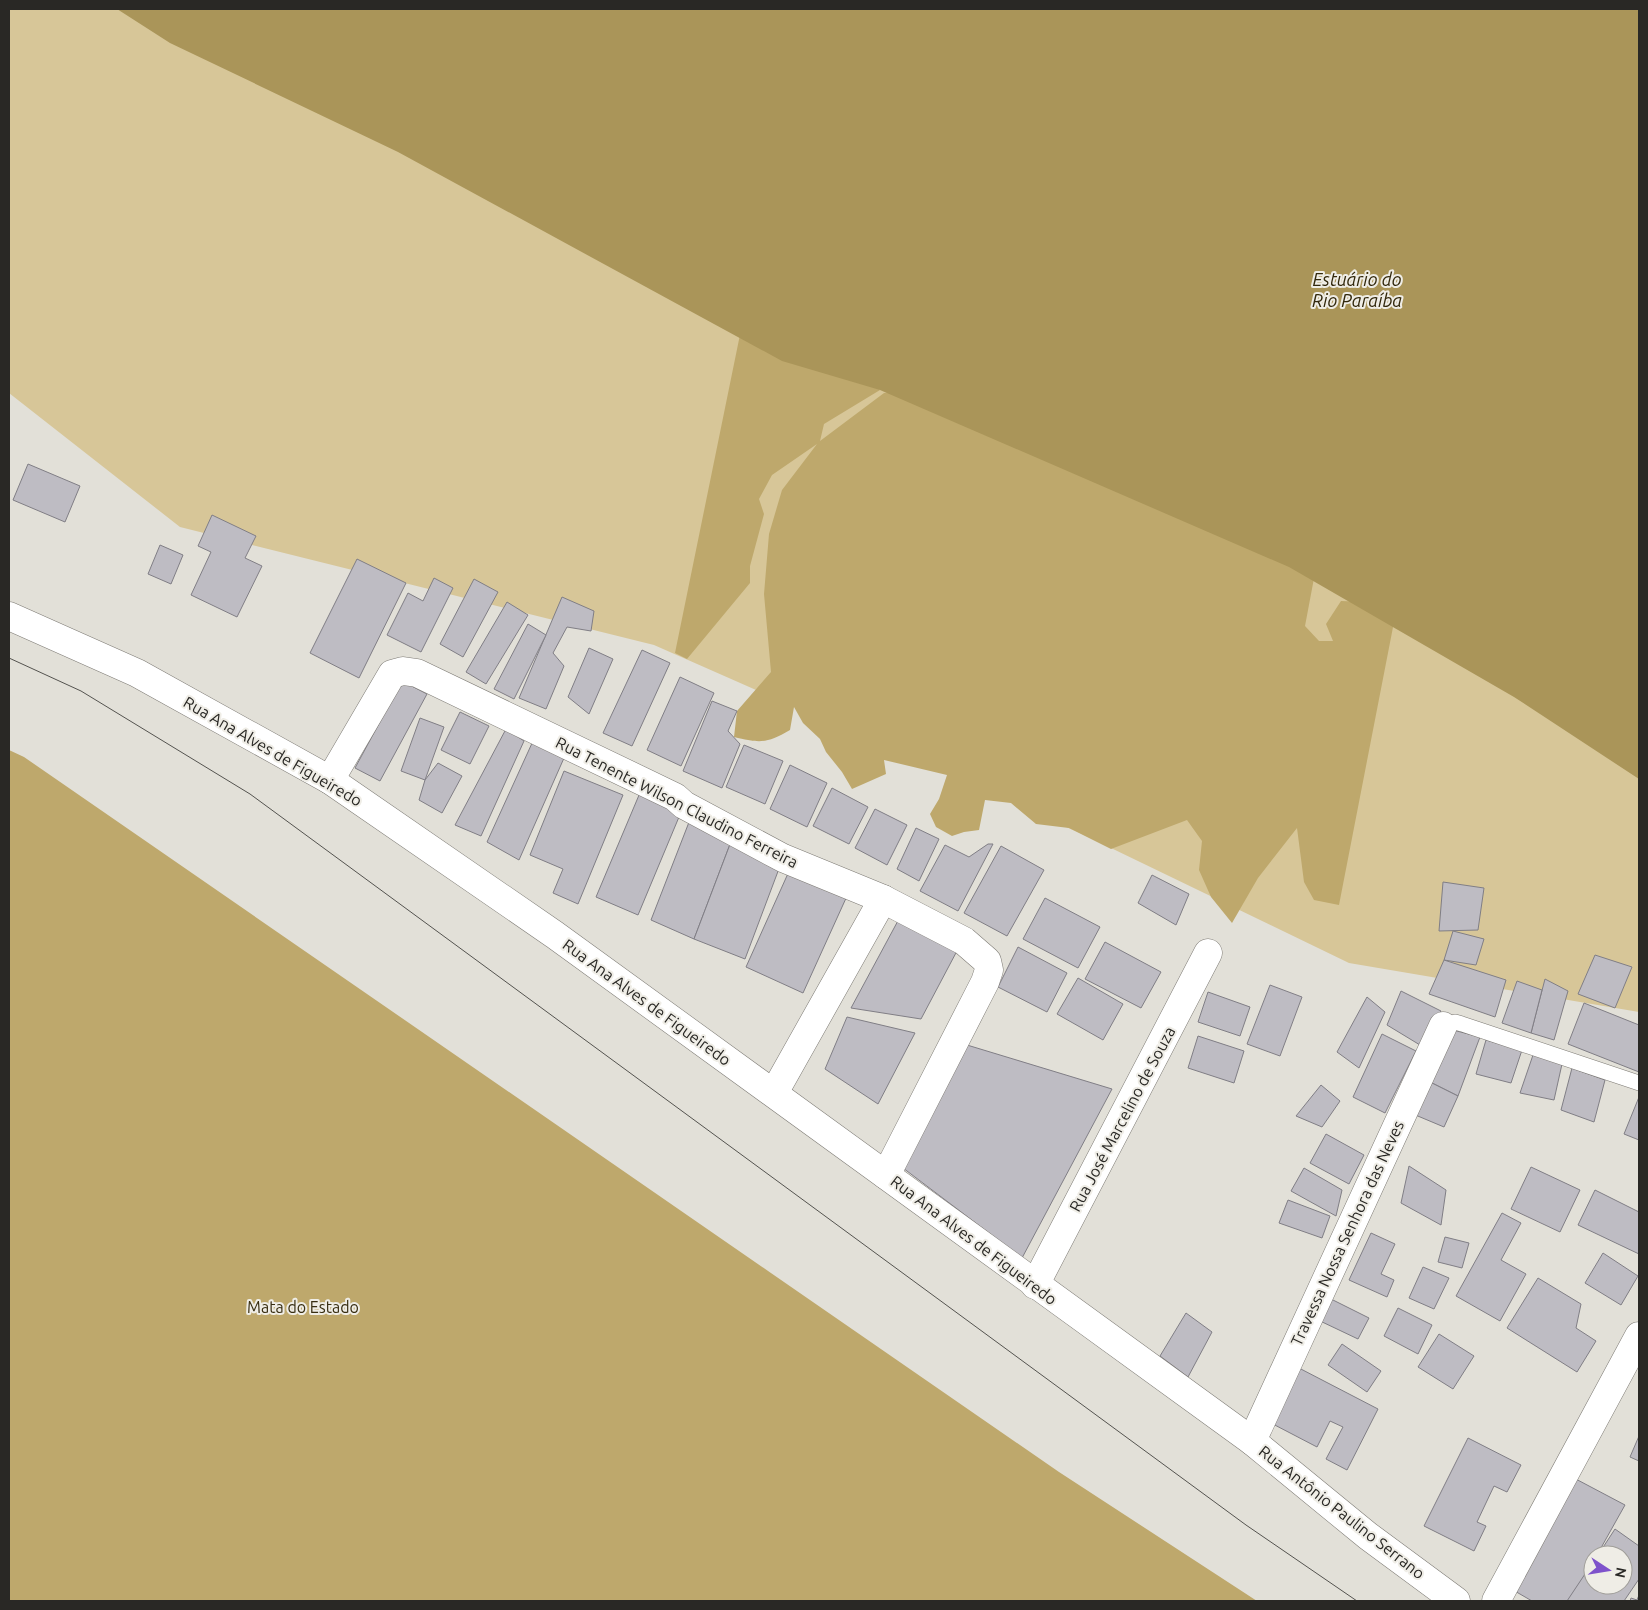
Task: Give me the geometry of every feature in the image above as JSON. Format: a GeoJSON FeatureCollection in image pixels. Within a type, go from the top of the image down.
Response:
{"type":"FeatureCollection","features":[{"type":"Feature","properties":{"kind":"street","name":"Rua Ana Alves de Figueiredo"},"geometry":{"type":"LineString","coordinates":[[9,616],[137,673],[330,780],[555,935],[774,1093],[1035,1286],[1252,1441]]}},
{"type":"Feature","properties":{"kind":"street","name":"Rua Tenente Wilson Claudino Ferreira"},"geometry":{"type":"LineString","coordinates":[[330,780],[392,674],[403,671],[417,673],[675,797],[684,806],[783,858],[883,899],[964,941],[987,961],[989,970],[985,982],[886,1175]]}},
{"type":"Feature","properties":{"kind":"street"},"geometry":{"type":"LineString","coordinates":[[774,1093],[883,899]]}},
{"type":"Feature","properties":{"kind":"street","name":"Rua José Marcelino de Souza"},"geometry":{"type":"LineString","coordinates":[[1035,1286],[1208,953]]}},
{"type":"Feature","properties":{"kind":"street","name":"Travessa Nossa Senhora das Neves"},"geometry":{"type":"LineString","coordinates":[[1252,1441],[1443,1026]]}},
{"type":"Feature","properties":{"kind":"street"},"geometry":{"type":"LineString","coordinates":[[1496,1601],[1639,1336]]}},
{"type":"Feature","properties":{"kind":"street","name":"Rua Antônio Paulino Serrano"},"geometry":{"type":"LineString","coordinates":[[1252,1441],[1368,1536],[1456,1601]]}},
{"type":"Feature","properties":{"kind":"lane"},"geometry":{"type":"LineString","coordinates":[[1443,1026],[1455,1022],[1462,1024],[1639,1083]]}},
{"type":"Feature","properties":{"kind":"shaded area"},"geometry":{"type":"Polygon","coordinates":[[[9,9],[1417,9],[1639,98],[1639,1012],[1349,963],[1082,834],[654,645],[180,527],[9,393],[9,9]]]}},
{"type":"Feature","properties":{"kind":"green space"},"geometry":{"type":"Polygon","coordinates":[[[754,266],[880,390],[824,424],[820,441],[884,393],[909,390],[1318,557],[1305,626],[1319,641],[1333,641],[1326,624],[1341,601],[1366,602],[1401,586],[1339,905],[1314,900],[1304,882],[1297,828],[1258,878],[1232,923],[1211,897],[1199,870],[1202,841],[1187,820],[1111,849],[1069,828],[1036,824],[1011,803],[985,800],[979,830],[952,836],[936,827],[930,814],[939,799],[947,775],[884,760],[886,774],[852,789],[842,772],[826,752],[820,739],[803,723],[794,707],[790,730],[782,735],[763,741],[734,737],[737,711],[771,672],[764,594],[769,534],[782,490],[817,444],[772,475],[759,499],[764,514],[750,566],[750,583],[687,659],[675,653],[754,266]]]}},
{"type":"Feature","properties":{"kind":"green space","name":"Mata do Estado"},"geometry":{"type":"Polygon","coordinates":[[[9,750],[24,757],[1059,1472],[1257,1601],[9,1601],[9,750]]]}},
{"type":"Feature","properties":{"kind":"water","name":"Estuário do Rio Paraíba"},"geometry":{"type":"Polygon","coordinates":[[[117,9],[1639,9],[1639,779],[1514,697],[1289,567],[880,390],[782,361],[398,152],[170,43],[117,9]]]}},
{"type":"Feature","properties":{"kind":"building"},"geometry":{"type":"Polygon","coordinates":[[[28,464],[80,486],[65,522],[13,500],[28,464]]]}},
{"type":"Feature","properties":{"kind":"building"},"geometry":{"type":"Polygon","coordinates":[[[212,515],[256,536],[245,558],[262,566],[237,617],[191,595],[211,552],[198,546],[212,515]]]}},
{"type":"Feature","properties":{"kind":"building"},"geometry":{"type":"Polygon","coordinates":[[[160,545],[183,555],[171,584],[148,574],[160,545]]]}},
{"type":"Feature","properties":{"kind":"building"},"geometry":{"type":"Polygon","coordinates":[[[357,559],[406,583],[359,678],[310,653],[357,559]]]}},
{"type":"Feature","properties":{"kind":"building"},"geometry":{"type":"Polygon","coordinates":[[[434,578],[453,588],[421,652],[387,635],[408,593],[423,601],[434,578]]]}},
{"type":"Feature","properties":{"kind":"building"},"geometry":{"type":"Polygon","coordinates":[[[474,579],[498,592],[463,657],[440,644],[474,579]]]}},
{"type":"Feature","properties":{"kind":"building"},"geometry":{"type":"Polygon","coordinates":[[[562,597],[594,611],[591,631],[567,627],[553,653],[564,666],[546,709],[519,698],[562,597]]]}},
{"type":"Feature","properties":{"kind":"building"},"geometry":{"type":"Polygon","coordinates":[[[507,602],[528,615],[486,684],[466,672],[507,602]]]}},
{"type":"Feature","properties":{"kind":"building"},"geometry":{"type":"Polygon","coordinates":[[[528,624],[546,635],[514,699],[494,689],[528,624]]]}},
{"type":"Feature","properties":{"kind":"building"},"geometry":{"type":"Polygon","coordinates":[[[589,648],[613,659],[589,714],[568,697],[589,648]]]}},
{"type":"Feature","properties":{"kind":"building"},"geometry":{"type":"Polygon","coordinates":[[[642,650],[670,663],[632,746],[603,733],[642,650]]]}},
{"type":"Feature","properties":{"kind":"building"},"geometry":{"type":"Polygon","coordinates":[[[680,677],[714,693],[681,766],[647,750],[680,677]]]}},
{"type":"Feature","properties":{"kind":"building"},"geometry":{"type":"Polygon","coordinates":[[[402,681],[427,694],[380,781],[355,768],[402,681]]]}},
{"type":"Feature","properties":{"kind":"building"},"geometry":{"type":"Polygon","coordinates":[[[712,701],[737,711],[728,731],[740,744],[722,788],[683,771],[712,701]]]}},
{"type":"Feature","properties":{"kind":"building"},"geometry":{"type":"Polygon","coordinates":[[[460,712],[489,726],[470,764],[441,750],[460,712]]]}},
{"type":"Feature","properties":{"kind":"building"},"geometry":{"type":"Polygon","coordinates":[[[420,718],[444,727],[425,780],[401,771],[420,718]]]}},
{"type":"Feature","properties":{"kind":"building"},"geometry":{"type":"Polygon","coordinates":[[[506,729],[524,741],[481,836],[455,825],[506,729]]]}},
{"type":"Feature","properties":{"kind":"building"},"geometry":{"type":"Polygon","coordinates":[[[533,741],[564,758],[519,860],[487,842],[533,741]]]}},
{"type":"Feature","properties":{"kind":"building"},"geometry":{"type":"Polygon","coordinates":[[[744,745],[783,761],[765,804],[726,787],[744,745]]]}},
{"type":"Feature","properties":{"kind":"building"},"geometry":{"type":"Polygon","coordinates":[[[438,763],[462,776],[442,813],[419,800],[425,780],[438,763]]]}},
{"type":"Feature","properties":{"kind":"building"},"geometry":{"type":"Polygon","coordinates":[[[790,765],[827,783],[807,827],[770,809],[790,765]]]}},
{"type":"Feature","properties":{"kind":"building"},"geometry":{"type":"Polygon","coordinates":[[[564,771],[623,795],[578,904],[553,893],[563,869],[530,855],[564,771]]]}},
{"type":"Feature","properties":{"kind":"building"},"geometry":{"type":"Polygon","coordinates":[[[642,788],[684,805],[638,915],[596,897],[642,788]]]}},
{"type":"Feature","properties":{"kind":"building"},"geometry":{"type":"Polygon","coordinates":[[[832,788],[868,807],[849,844],[813,826],[832,788]]]}},
{"type":"Feature","properties":{"kind":"building"},"geometry":{"type":"Polygon","coordinates":[[[875,809],[907,825],[887,865],[855,848],[875,809]]]}},
{"type":"Feature","properties":{"kind":"building"},"geometry":{"type":"Polygon","coordinates":[[[691,817],[732,839],[694,939],[651,920],[691,817]]]}},
{"type":"Feature","properties":{"kind":"building"},"geometry":{"type":"Polygon","coordinates":[[[916,828],[939,839],[919,881],[897,869],[916,828]]]}},
{"type":"Feature","properties":{"kind":"building"},"geometry":{"type":"Polygon","coordinates":[[[732,839],[783,858],[745,959],[694,939],[732,839]]]}},
{"type":"Feature","properties":{"kind":"building"},"geometry":{"type":"Polygon","coordinates":[[[988,844],[993,844],[958,911],[920,891],[945,845],[969,857],[988,844]]]}},
{"type":"Feature","properties":{"kind":"building"},"geometry":{"type":"Polygon","coordinates":[[[1001,846],[1044,870],[1007,936],[964,913],[1001,846]]]}},
{"type":"Feature","properties":{"kind":"building"},"geometry":{"type":"Polygon","coordinates":[[[790,869],[847,896],[803,993],[746,967],[790,869]]]}},
{"type":"Feature","properties":{"kind":"building"},"geometry":{"type":"Polygon","coordinates":[[[1152,875],[1189,894],[1176,925],[1138,903],[1152,875]]]}},
{"type":"Feature","properties":{"kind":"building"},"geometry":{"type":"Polygon","coordinates":[[[1443,882],[1484,888],[1478,930],[1439,931],[1443,882]]]}},
{"type":"Feature","properties":{"kind":"building"},"geometry":{"type":"Polygon","coordinates":[[[1045,898],[1100,927],[1078,968],[1023,939],[1045,898]]]}},
{"type":"Feature","properties":{"kind":"building"},"geometry":{"type":"Polygon","coordinates":[[[900,917],[958,949],[921,1019],[851,1008],[900,917]]]}},
{"type":"Feature","properties":{"kind":"building"},"geometry":{"type":"Polygon","coordinates":[[[1453,931],[1484,939],[1476,965],[1444,960],[1453,931]]]}},
{"type":"Feature","properties":{"kind":"building"},"geometry":{"type":"Polygon","coordinates":[[[1105,942],[1161,972],[1141,1008],[1085,979],[1105,942]]]}},
{"type":"Feature","properties":{"kind":"building"},"geometry":{"type":"Polygon","coordinates":[[[1018,947],[1067,973],[1047,1012],[998,987],[1018,947]]]}},
{"type":"Feature","properties":{"kind":"building"},"geometry":{"type":"Polygon","coordinates":[[[1595,955],[1632,967],[1615,1008],[1578,994],[1595,955]]]}},
{"type":"Feature","properties":{"kind":"building"},"geometry":{"type":"Polygon","coordinates":[[[1444,960],[1506,980],[1495,1017],[1429,994],[1444,960]]]}},
{"type":"Feature","properties":{"kind":"building"},"geometry":{"type":"Polygon","coordinates":[[[1078,978],[1123,1004],[1103,1040],[1057,1014],[1078,978]]]}},
{"type":"Feature","properties":{"kind":"building"},"geometry":{"type":"Polygon","coordinates":[[[1545,979],[1568,991],[1554,1040],[1531,1033],[1545,979]]]}},
{"type":"Feature","properties":{"kind":"building"},"geometry":{"type":"Polygon","coordinates":[[[1517,981],[1542,990],[1531,1033],[1502,1023],[1517,981]]]}},
{"type":"Feature","properties":{"kind":"building"},"geometry":{"type":"Polygon","coordinates":[[[1270,985],[1302,997],[1280,1056],[1247,1044],[1270,985]]]}},
{"type":"Feature","properties":{"kind":"building"},"geometry":{"type":"Polygon","coordinates":[[[1401,991],[1441,1011],[1420,1045],[1387,1025],[1401,991]]]}},
{"type":"Feature","properties":{"kind":"building"},"geometry":{"type":"Polygon","coordinates":[[[1208,992],[1250,1007],[1240,1036],[1198,1022],[1208,992]]]}},
{"type":"Feature","properties":{"kind":"building"},"geometry":{"type":"Polygon","coordinates":[[[1367,997],[1385,1012],[1359,1068],[1337,1052],[1367,997]]]}},
{"type":"Feature","properties":{"kind":"building"},"geometry":{"type":"Polygon","coordinates":[[[1584,1003],[1639,1025],[1639,1072],[1568,1044],[1584,1003]]]}},
{"type":"Feature","properties":{"kind":"building"},"geometry":{"type":"Polygon","coordinates":[[[847,1017],[915,1033],[878,1104],[825,1069],[847,1017]]]}},
{"type":"Feature","properties":{"kind":"building"},"geometry":{"type":"Polygon","coordinates":[[[1453,1030],[1480,1037],[1458,1096],[1428,1081],[1453,1030]]]}},
{"type":"Feature","properties":{"kind":"building"},"geometry":{"type":"Polygon","coordinates":[[[1382,1034],[1416,1051],[1385,1113],[1353,1097],[1382,1034]]]}},
{"type":"Feature","properties":{"kind":"building"},"geometry":{"type":"Polygon","coordinates":[[[1198,1036],[1244,1051],[1234,1083],[1188,1068],[1198,1036]]]}},
{"type":"Feature","properties":{"kind":"building"},"geometry":{"type":"Polygon","coordinates":[[[1486,1040],[1522,1050],[1511,1083],[1476,1074],[1486,1040]]]}},
{"type":"Feature","properties":{"kind":"building"},"geometry":{"type":"Polygon","coordinates":[[[967,1045],[1112,1089],[1022,1258],[903,1168],[967,1045]]]}},
{"type":"Feature","properties":{"kind":"building"},"geometry":{"type":"Polygon","coordinates":[[[1533,1055],[1562,1064],[1554,1100],[1520,1093],[1533,1055]]]}},
{"type":"Feature","properties":{"kind":"building"},"geometry":{"type":"Polygon","coordinates":[[[1572,1068],[1605,1080],[1594,1122],[1561,1110],[1572,1068]]]}},
{"type":"Feature","properties":{"kind":"building"},"geometry":{"type":"Polygon","coordinates":[[[1428,1081],[1458,1096],[1444,1127],[1413,1114],[1428,1081]]]}},
{"type":"Feature","properties":{"kind":"building"},"geometry":{"type":"Polygon","coordinates":[[[1321,1085],[1340,1101],[1322,1127],[1296,1116],[1321,1085]]]}},
{"type":"Feature","properties":{"kind":"building"},"geometry":{"type":"Polygon","coordinates":[[[1639,1097],[1639,1140],[1624,1134],[1639,1097]]]}},
{"type":"Feature","properties":{"kind":"building"},"geometry":{"type":"Polygon","coordinates":[[[1326,1134],[1364,1155],[1349,1184],[1310,1163],[1326,1134]]]}},
{"type":"Feature","properties":{"kind":"building"},"geometry":{"type":"Polygon","coordinates":[[[1409,1166],[1446,1190],[1441,1225],[1401,1203],[1409,1166]]]}},
{"type":"Feature","properties":{"kind":"building"},"geometry":{"type":"Polygon","coordinates":[[[1531,1167],[1580,1190],[1560,1232],[1511,1209],[1531,1167]]]}},
{"type":"Feature","properties":{"kind":"building"},"geometry":{"type":"Polygon","coordinates":[[[1304,1168],[1342,1190],[1336,1216],[1291,1191],[1304,1168]]]}},
{"type":"Feature","properties":{"kind":"building"},"geometry":{"type":"Polygon","coordinates":[[[1595,1190],[1639,1212],[1639,1254],[1578,1225],[1595,1190]]]}},
{"type":"Feature","properties":{"kind":"building"},"geometry":{"type":"Polygon","coordinates":[[[1288,1200],[1330,1216],[1322,1238],[1279,1223],[1288,1200]]]}},
{"type":"Feature","properties":{"kind":"building"},"geometry":{"type":"Polygon","coordinates":[[[1502,1213],[1521,1223],[1501,1260],[1526,1274],[1500,1321],[1456,1296],[1502,1213]]]}},
{"type":"Feature","properties":{"kind":"building"},"geometry":{"type":"Polygon","coordinates":[[[1371,1233],[1395,1244],[1381,1274],[1394,1280],[1387,1297],[1349,1280],[1371,1233]]]}},
{"type":"Feature","properties":{"kind":"building"},"geometry":{"type":"Polygon","coordinates":[[[1445,1237],[1469,1243],[1462,1268],[1438,1262],[1445,1237]]]}},
{"type":"Feature","properties":{"kind":"building"},"geometry":{"type":"Polygon","coordinates":[[[1603,1253],[1638,1276],[1621,1305],[1585,1283],[1603,1253]]]}},
{"type":"Feature","properties":{"kind":"building"},"geometry":{"type":"Polygon","coordinates":[[[1423,1267],[1449,1278],[1434,1309],[1409,1298],[1423,1267]]]}},
{"type":"Feature","properties":{"kind":"building"},"geometry":{"type":"Polygon","coordinates":[[[1538,1278],[1581,1304],[1576,1328],[1596,1341],[1577,1372],[1507,1328],[1538,1278]]]}},
{"type":"Feature","properties":{"kind":"building"},"geometry":{"type":"Polygon","coordinates":[[[1329,1298],[1369,1318],[1358,1339],[1318,1320],[1329,1298]]]}},
{"type":"Feature","properties":{"kind":"building"},"geometry":{"type":"Polygon","coordinates":[[[1398,1308],[1432,1325],[1418,1354],[1384,1336],[1398,1308]]]}},
{"type":"Feature","properties":{"kind":"building"},"geometry":{"type":"Polygon","coordinates":[[[1186,1313],[1212,1332],[1188,1377],[1160,1356],[1186,1313]]]}},
{"type":"Feature","properties":{"kind":"building"},"geometry":{"type":"Polygon","coordinates":[[[1439,1334],[1474,1356],[1453,1389],[1418,1367],[1439,1334]]]}},
{"type":"Feature","properties":{"kind":"building"},"geometry":{"type":"Polygon","coordinates":[[[1342,1344],[1381,1371],[1367,1392],[1328,1365],[1342,1344]]]}},
{"type":"Feature","properties":{"kind":"building"},"geometry":{"type":"Polygon","coordinates":[[[1297,1367],[1378,1409],[1347,1470],[1326,1459],[1343,1427],[1330,1421],[1317,1447],[1269,1422],[1297,1367]]]}},
{"type":"Feature","properties":{"kind":"building"},"geometry":{"type":"Polygon","coordinates":[[[1639,1436],[1639,1461],[1630,1457],[1639,1436]]]}},
{"type":"Feature","properties":{"kind":"building"},"geometry":{"type":"Polygon","coordinates":[[[1468,1438],[1521,1465],[1507,1492],[1494,1486],[1477,1522],[1486,1526],[1474,1551],[1424,1526],[1468,1438]]]}},
{"type":"Feature","properties":{"kind":"building"},"geometry":{"type":"Polygon","coordinates":[[[1572,1477],[1625,1505],[1603,1545],[1583,1545],[1583,1580],[1571,1601],[1532,1601],[1513,1590],[1572,1477]]]}},
{"type":"Feature","properties":{"kind":"building"},"geometry":{"type":"Polygon","coordinates":[[[1615,1529],[1639,1546],[1639,1579],[1633,1588],[1633,1545],[1605,1545],[1615,1529]]]}},
{"type":"Feature","properties":{"kind":"building"},"geometry":{"type":"Polygon","coordinates":[[[1583,1577],[1583,1595],[1628,1595],[1624,1601],[1567,1601],[1583,1577]]]}},
{"type":"Feature","properties":{"kind":"building"},"geometry":{"type":"Polygon","coordinates":[[[1639,1595],[1639,1601],[1630,1601],[1631,1598],[1637,1600],[1639,1595]]]}},
{"type":"Feature","properties":{"kind":"tram line"},"geometry":{"type":"LineString","coordinates":[[9,658],[81,691],[250,794],[1246,1525],[1357,1601]]}}]}
